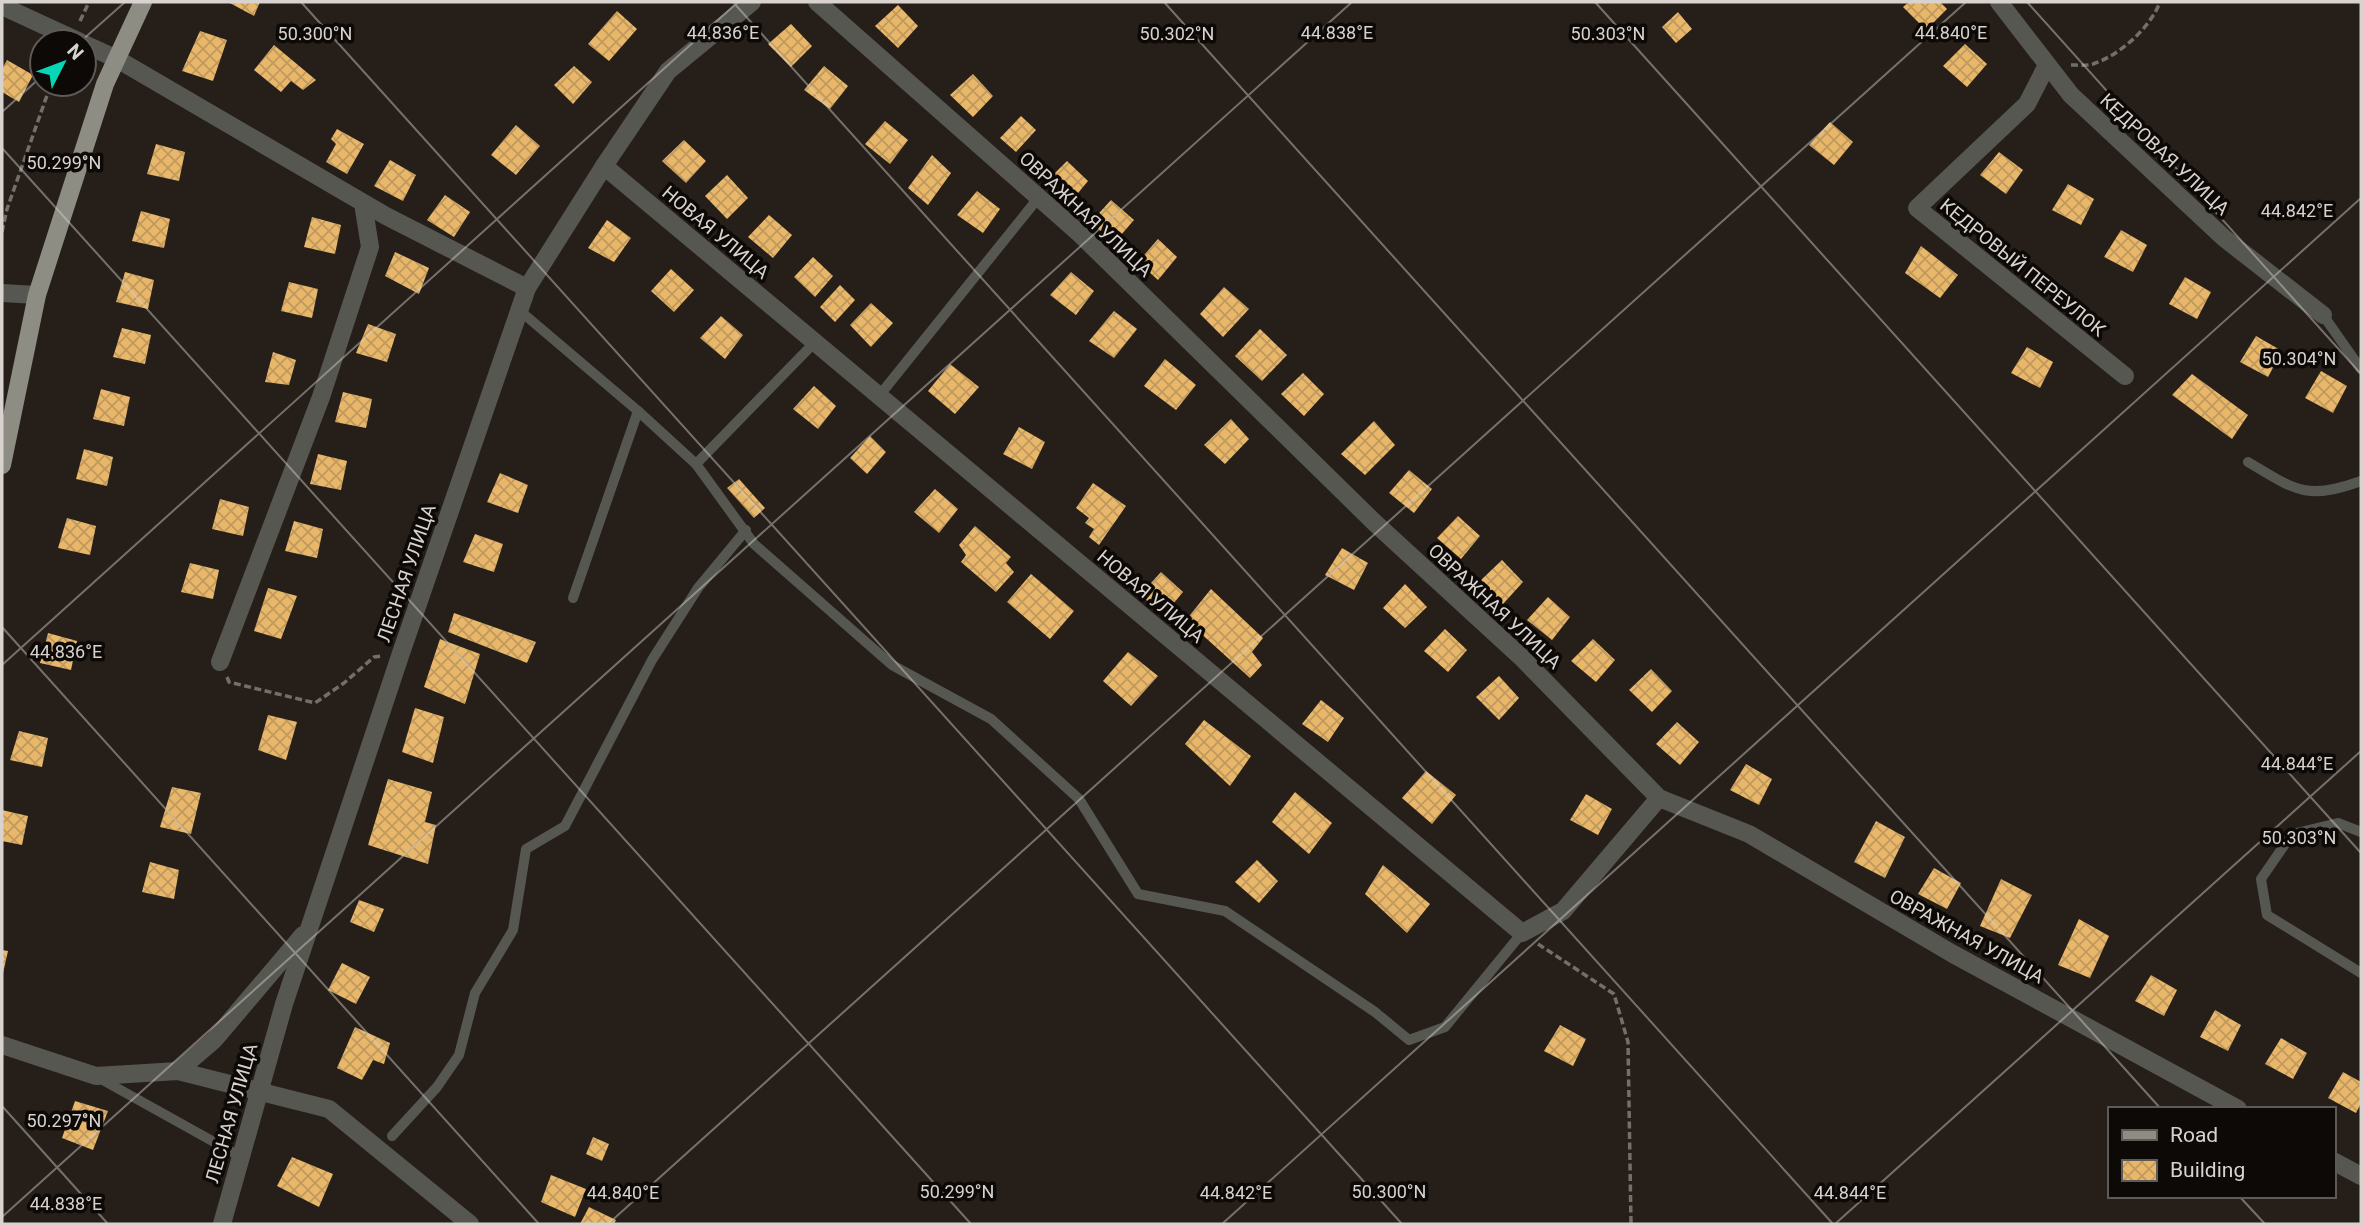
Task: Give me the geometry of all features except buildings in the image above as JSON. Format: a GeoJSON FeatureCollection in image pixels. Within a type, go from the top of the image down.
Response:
{"type":"FeatureCollection","features":[{"type":"Feature","properties":{"kind":"main road"},"geometry":{"type":"LineString","coordinates":[[2,465],[7,411],[37,295],[106,84],[143,2]]}},
{"type":"Feature","properties":{"kind":"street","name":"ЛЕСНАЯ УЛИЦА"},"geometry":{"type":"LineString","coordinates":[[222,1224],[284,1004],[401,653],[527,289],[604,166],[668,71],[752,2]]}},
{"type":"Feature","properties":{"kind":"street","name":"ОВРАЖНАЯ УЛИЦА"},"geometry":{"type":"LineString","coordinates":[[817,2],[1080,233],[1375,523],[1521,657],[1659,798],[1749,834],[1953,954],[2234,1107]]}},
{"type":"Feature","properties":{"kind":"street","name":"КЕДРОВАЯ УЛИЦА"},"geometry":{"type":"LineString","coordinates":[[1999,2],[2071,95],[2224,238],[2323,315]]}},
{"type":"Feature","properties":{"kind":"street"},"geometry":{"type":"LineString","coordinates":[[2,6],[50,28]]}},
{"type":"Feature","properties":{"kind":"street"},"geometry":{"type":"LineString","coordinates":[[98,50],[363,203],[527,289]]}},
{"type":"Feature","properties":{"kind":"street","name":"КЕДРОВЫЙ ПЕРЕУЛОК"},"geometry":{"type":"LineString","coordinates":[[2048,65],[2026,104],[1917,208],[2124,376]]}},
{"type":"Feature","properties":{"kind":"street","name":"НОВАЯ УЛИЦА"},"geometry":{"type":"LineString","coordinates":[[604,166],[1522,933]]}},
{"type":"Feature","properties":{"kind":"street"},"geometry":{"type":"LineString","coordinates":[[220,662],[321,397],[370,247],[363,203]]}},
{"type":"Feature","properties":{"kind":"street"},"geometry":{"type":"LineString","coordinates":[[2,293],[37,295]]}},
{"type":"Feature","properties":{"kind":"street"},"geometry":{"type":"LineString","coordinates":[[1522,933],[1563,911],[1659,798]]}},
{"type":"Feature","properties":{"kind":"street"},"geometry":{"type":"LineString","coordinates":[[178,1071],[214,1040],[309,928]]}},
{"type":"Feature","properties":{"kind":"street"},"geometry":{"type":"LineString","coordinates":[[2,1045],[96,1076],[178,1071],[329,1109],[470,1224]]}},
{"type":"Feature","properties":{"kind":"street"},"geometry":{"type":"LineString","coordinates":[[2335,1162],[2361,1176]]}},
{"type":"Feature","properties":{"kind":"lane"},"geometry":{"type":"LineString","coordinates":[[878,396],[1039,197]]}},
{"type":"Feature","properties":{"kind":"lane"},"geometry":{"type":"LineString","coordinates":[[519,310],[638,411],[695,464],[754,544],[892,665],[991,719],[1079,799],[1138,894],[1225,911],[1375,1012],[1409,1040],[1445,1027],[1522,933]]}},
{"type":"Feature","properties":{"kind":"lane"},"geometry":{"type":"LineString","coordinates":[[2323,315],[2361,369]]}},
{"type":"Feature","properties":{"kind":"lane"},"geometry":{"type":"LineString","coordinates":[[695,464],[815,342]]}},
{"type":"Feature","properties":{"kind":"lane"},"geometry":{"type":"LineString","coordinates":[[573,598],[638,411]]}},
{"type":"Feature","properties":{"kind":"lane"},"geometry":{"type":"LineString","coordinates":[[2248,461],[2294,489],[2332,492],[2361,481]]}},
{"type":"Feature","properties":{"kind":"lane"},"geometry":{"type":"LineString","coordinates":[[392,1136],[437,1087],[459,1055],[475,993],[513,930],[526,849],[565,826],[652,660],[698,588],[746,530]]}},
{"type":"Feature","properties":{"kind":"lane"},"geometry":{"type":"LineString","coordinates":[[2361,832],[2338,823],[2292,834],[2261,879],[2267,915],[2361,973]]}},
{"type":"Feature","properties":{"kind":"lane"},"geometry":{"type":"LineString","coordinates":[[96,1076],[241,1157]]}},
{"type":"Feature","properties":{"kind":"path"},"geometry":{"type":"LineString","coordinates":[[2048,65],[2092,65],[2131,43],[2155,14],[2160,2]]}},
{"type":"Feature","properties":{"kind":"path"},"geometry":{"type":"LineString","coordinates":[[2,232],[7,209],[46,98]]}},
{"type":"Feature","properties":{"kind":"path"},"geometry":{"type":"LineString","coordinates":[[220,662],[229,682],[315,703],[374,657],[401,653]]}},
{"type":"Feature","properties":{"kind":"path"},"geometry":{"type":"LineString","coordinates":[[1522,933],[1614,994],[1628,1042],[1631,1224]]}}]}
